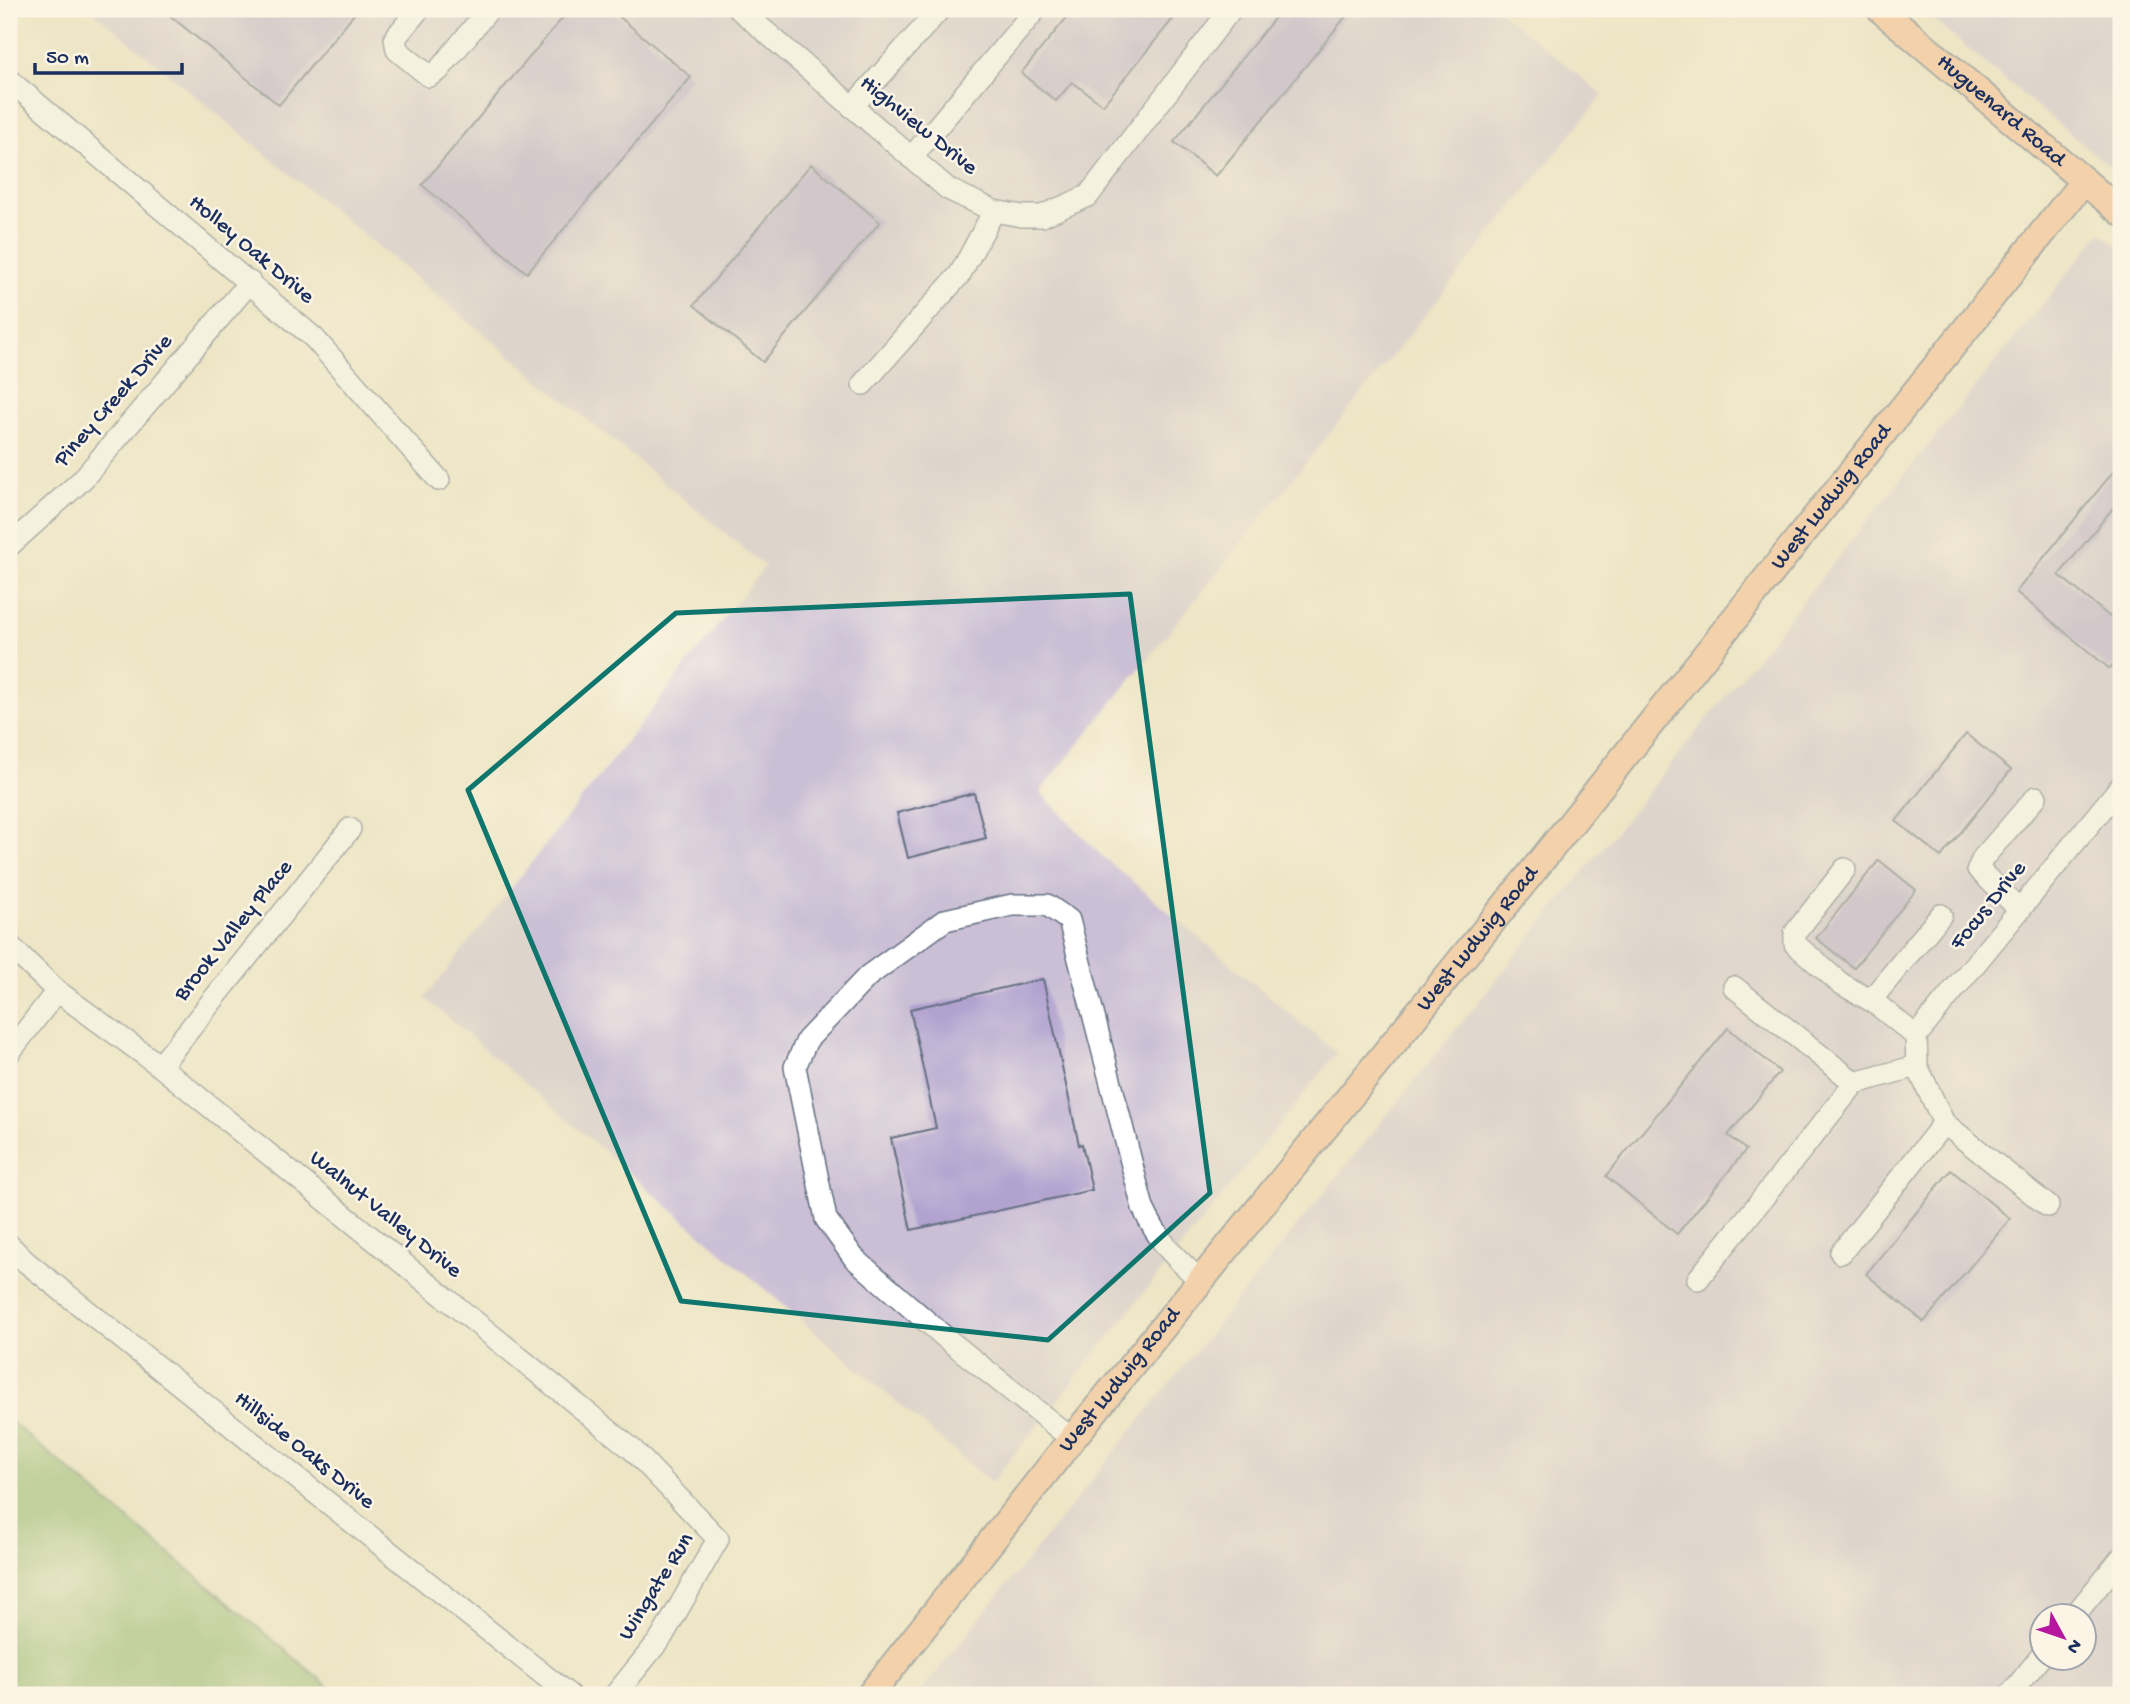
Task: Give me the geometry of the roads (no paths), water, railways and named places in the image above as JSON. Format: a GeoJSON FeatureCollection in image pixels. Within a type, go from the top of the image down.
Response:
{"type":"FeatureCollection","features":[{"type":"Feature","properties":{"kind":"main road","name":"Huguenard Road"},"geometry":{"type":"LineString","coordinates":[[1880,9],[2121,212]]}},
{"type":"Feature","properties":{"kind":"main road","name":"West Ludwig Road"},"geometry":{"type":"LineString","coordinates":[[870,1695],[1072,1439],[1521,887],[2084,181]]}},
{"type":"Feature","properties":{"kind":"street"},"geometry":{"type":"LineString","coordinates":[[419,9],[395,38],[397,50],[429,76],[439,70],[489,9]]}},
{"type":"Feature","properties":{"kind":"street","name":"Highview Drive"},"geometry":{"type":"LineString","coordinates":[[739,9],[948,189],[994,211],[1022,216],[1042,216],[1088,196],[1231,9]]}},
{"type":"Feature","properties":{"kind":"street"},"geometry":{"type":"LineString","coordinates":[[852,107],[940,9]]}},
{"type":"Feature","properties":{"kind":"street"},"geometry":{"type":"LineString","coordinates":[[911,158],[1036,9]]}},
{"type":"Feature","properties":{"kind":"street","name":"Holley Oak Drive"},"geometry":{"type":"LineString","coordinates":[[9,80],[314,338],[439,480]]}},
{"type":"Feature","properties":{"kind":"street"},"geometry":{"type":"LineString","coordinates":[[863,384],[960,274],[994,211]]}},
{"type":"Feature","properties":{"kind":"street","name":"Piney Creek Drive"},"geometry":{"type":"LineString","coordinates":[[9,546],[82,480],[250,282]]}},
{"type":"Feature","properties":{"kind":"street","name":"Focus Drive"},"geometry":{"type":"LineString","coordinates":[[1916,1036],[2121,786]]}},
{"type":"Feature","properties":{"kind":"street"},"geometry":{"type":"LineString","coordinates":[[2020,910],[1978,869],[1983,858],[2035,797]]}},
{"type":"Feature","properties":{"kind":"street","name":"Brook Valley Place"},"geometry":{"type":"LineString","coordinates":[[160,1066],[350,829]]}},
{"type":"Feature","properties":{"kind":"street"},"geometry":{"type":"LineString","coordinates":[[1845,869],[1795,933],[1794,944],[1840,983],[1875,1003],[1916,1036],[1917,1066],[1944,1123],[2048,1206]]}},
{"type":"Feature","properties":{"kind":"street"},"geometry":{"type":"LineString","coordinates":[[1072,1439],[947,1339],[854,1258],[826,1219],[795,1067],[807,1040],[868,976],[945,920],[1012,905],[1047,905],[1069,920],[1143,1208],[1154,1233],[1201,1281]]}},
{"type":"Feature","properties":{"kind":"street"},"geometry":{"type":"LineString","coordinates":[[1875,1003],[1875,995],[1941,915]]}},
{"type":"Feature","properties":{"kind":"street","name":"Walnut Valley Drive"},"geometry":{"type":"LineString","coordinates":[[9,945],[57,991],[160,1066],[633,1450],[718,1539]]}},
{"type":"Feature","properties":{"kind":"street"},"geometry":{"type":"LineString","coordinates":[[1734,986],[1856,1083]]}},
{"type":"Feature","properties":{"kind":"street"},"geometry":{"type":"LineString","coordinates":[[9,1053],[57,991]]}},
{"type":"Feature","properties":{"kind":"street"},"geometry":{"type":"LineString","coordinates":[[1698,1279],[1856,1083],[1917,1066]]}},
{"type":"Feature","properties":{"kind":"street"},"geometry":{"type":"LineString","coordinates":[[1841,1253],[1944,1123]]}},
{"type":"Feature","properties":{"kind":"street","name":"Hillside Oaks Drive"},"geometry":{"type":"LineString","coordinates":[[9,1245],[26,1262],[569,1695]]}},
{"type":"Feature","properties":{"kind":"street","name":"Wingate Run"},"geometry":{"type":"LineString","coordinates":[[615,1695],[662,1637],[718,1539]]}},
{"type":"Feature","properties":{"kind":"street"},"geometry":{"type":"LineString","coordinates":[[2085,1602],[2121,1558]]}},
{"type":"Feature","properties":{"kind":"street"},"geometry":{"type":"LineString","coordinates":[[2010,1695],[2028,1672]]}}]}
